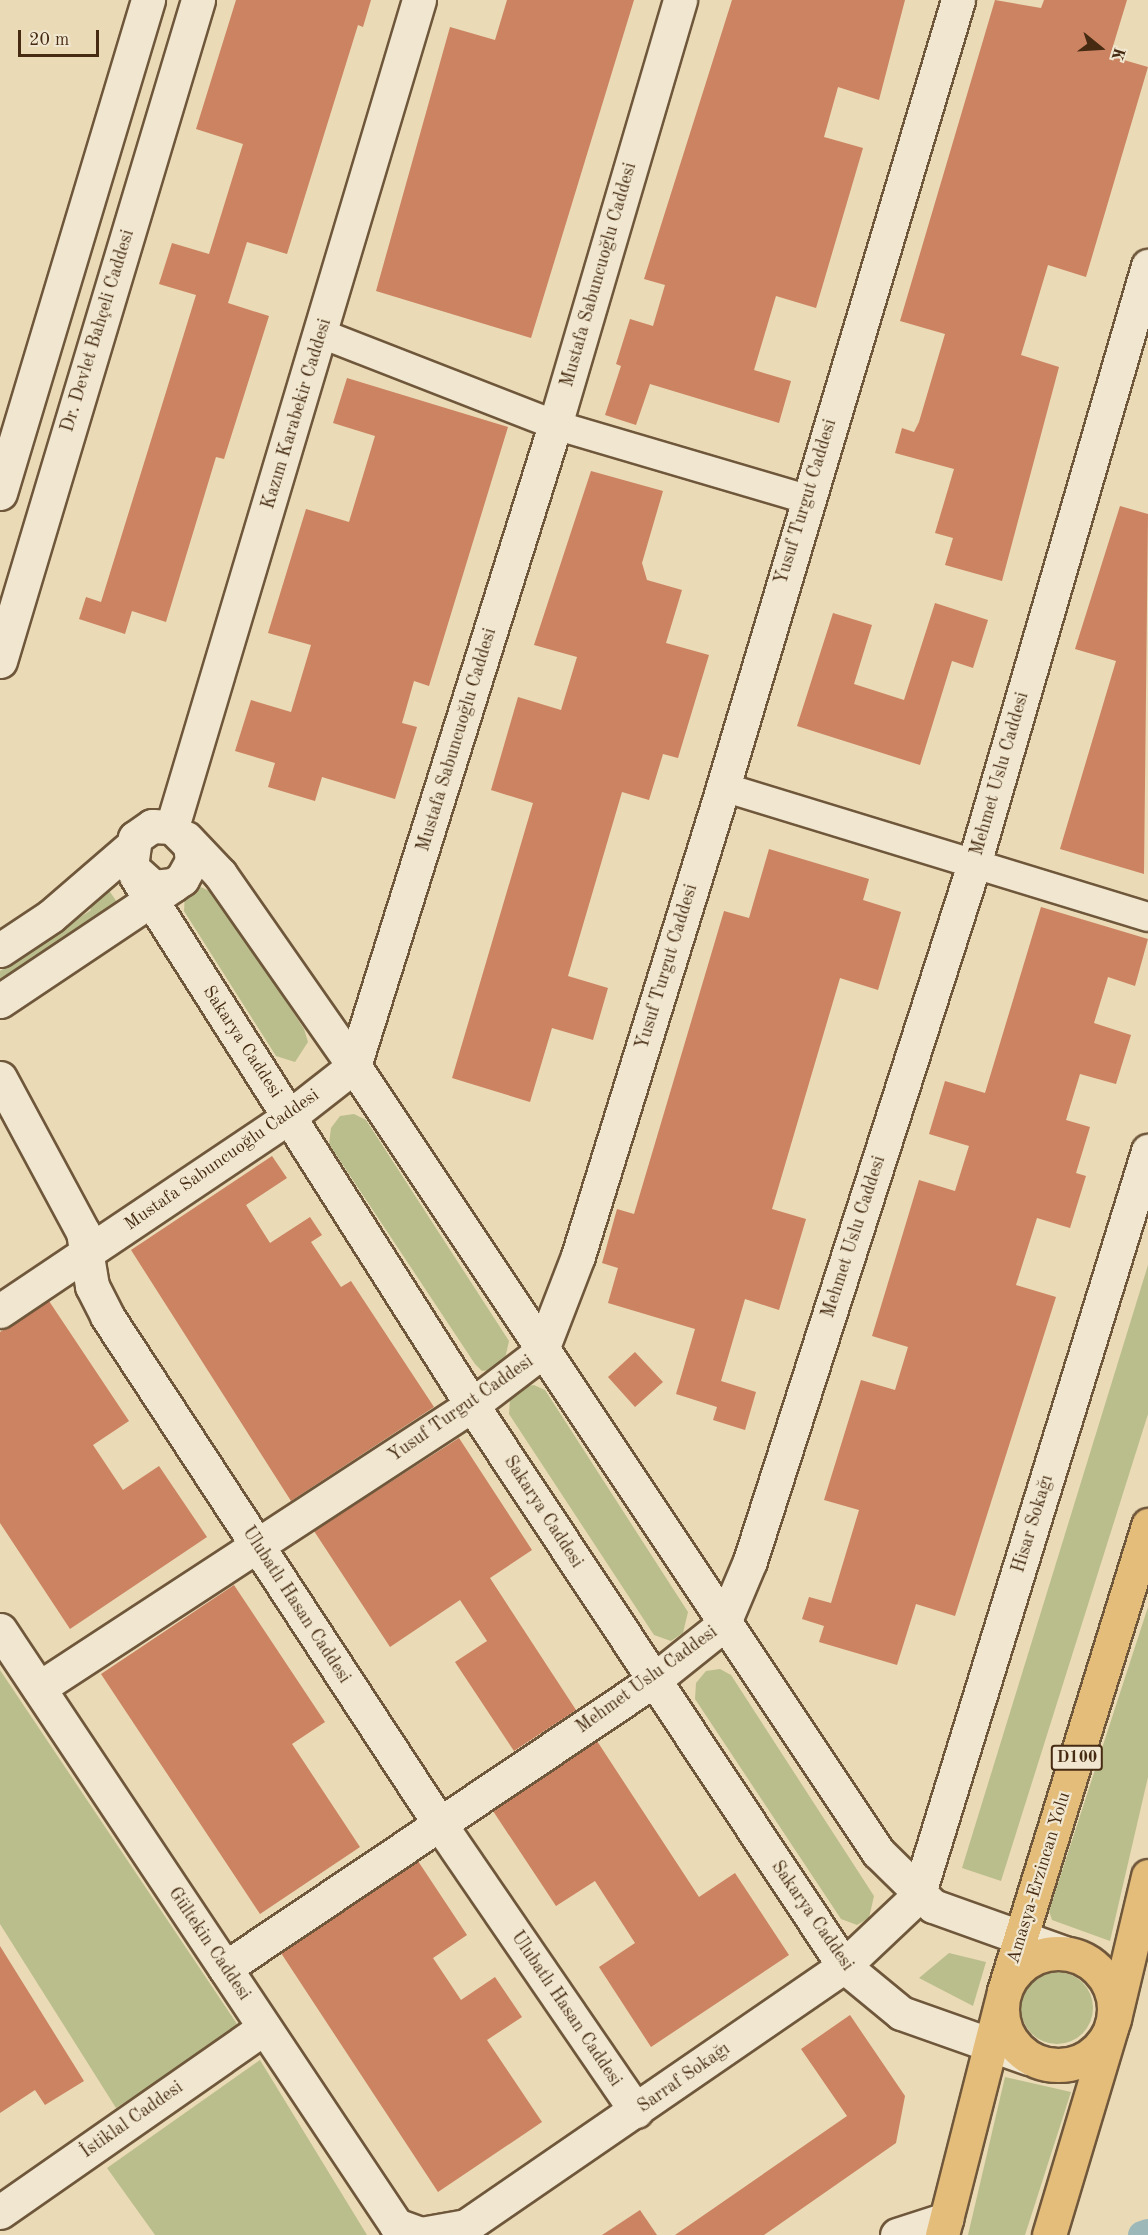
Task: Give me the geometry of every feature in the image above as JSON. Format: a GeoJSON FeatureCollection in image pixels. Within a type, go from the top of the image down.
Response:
{"type":"FeatureCollection","features":[{"type":"Feature","properties":{"kind":"highway","name":"Amasya-Erzincan Yolu"},"geometry":{"type":"LineString","coordinates":[[944,2227],[1004,1991],[1148,1525]]}},
{"type":"Feature","properties":{"kind":"highway"},"geometry":{"type":"LineString","coordinates":[[1049,2235],[1114,2019],[1148,1876]]}},
{"type":"Feature","properties":{"kind":"highway"},"geometry":{"type":"LineString","coordinates":[[1064,1953],[1097,1968],[1108,1983],[1114,2019],[1097,2050],[1082,2060],[1064,2066],[1028,2058],[1004,2029],[1004,1991],[1027,1961],[1064,1953]]}},
{"type":"Feature","properties":{"kind":"street"},"geometry":{"type":"LineString","coordinates":[[0,493],[148,0]]}},
{"type":"Feature","properties":{"kind":"street","name":"Dr. Devlet Bahçeli Caddesi"},"geometry":{"type":"LineString","coordinates":[[0,661],[198,0]]}},
{"type":"Feature","properties":{"kind":"street","name":"Kazım Karabekir Caddesi"},"geometry":{"type":"LineString","coordinates":[[0,950],[51,916],[192,861],[179,833],[419,0]]}},
{"type":"Feature","properties":{"kind":"street","name":"Mustafa Sabuncuoğlu Caddesi"},"geometry":{"type":"LineString","coordinates":[[0,1311],[290,1116],[354,1066],[555,425],[680,0]]}},
{"type":"Feature","properties":{"kind":"street","name":"Yusuf Turgut Caddesi"},"geometry":{"type":"LineString","coordinates":[[39,1688],[258,1548],[472,1405],[541,1352],[578,1256],[723,787],[807,499],[958,0]]}},
{"type":"Feature","properties":{"kind":"street","name":"Mehmet Uslu Caddesi"},"geometry":{"type":"LineString","coordinates":[[225,1968],[654,1680],[723,1625],[750,1561],[974,864],[1148,266]]}},
{"type":"Feature","properties":{"kind":"street"},"geometry":{"type":"LineString","coordinates":[[322,334],[555,425],[807,499]]}},
{"type":"Feature","properties":{"kind":"street"},"geometry":{"type":"LineString","coordinates":[[723,787],[1148,917]]}},
{"type":"Feature","properties":{"kind":"street","name":"Kazım Karabekir Caddesi"},"geometry":{"type":"LineString","coordinates":[[0,1001],[148,877],[152,826],[179,833]]}},
{"type":"Feature","properties":{"kind":"street"},"geometry":{"type":"LineString","coordinates":[[179,833],[220,874],[354,1066],[541,1352],[878,1852],[918,1896],[1064,1953]]}},
{"type":"Feature","properties":{"kind":"street","name":"Sakarya Caddesi"},"geometry":{"type":"LineString","coordinates":[[148,877],[290,1116],[472,1405],[844,1966],[901,2013],[1028,2058]]}},
{"type":"Feature","properties":{"kind":"street","name":"Ulubatlı Hasan Caddesi"},"geometry":{"type":"LineString","coordinates":[[0,1078],[90,1250],[98,1300],[439,1823],[636,2111]]}},
{"type":"Feature","properties":{"kind":"street","name":"Hisar Sokağı"},"geometry":{"type":"LineString","coordinates":[[918,1896],[1148,1151]]}},
{"type":"Feature","properties":{"kind":"street","name":"Gültekin Caddesi"},"geometry":{"type":"LineString","coordinates":[[0,1630],[396,2225],[433,2234]]}},
{"type":"Feature","properties":{"kind":"street","name":"Sarraf Sokağı"},"geometry":{"type":"LineString","coordinates":[[433,2234],[493,2211],[844,1966],[918,1896]]}},
{"type":"Feature","properties":{"kind":"street","name":"İstiklal Caddesi"},"geometry":{"type":"LineString","coordinates":[[0,2212],[264,2028]]}},
{"type":"Feature","properties":{"kind":"street"},"geometry":{"type":"LineString","coordinates":[[897,2235],[944,2227]]}},
{"type":"Feature","properties":{"kind":"green space"},"geometry":{"type":"Polygon","coordinates":[[[194,884],[216,894],[304,1029],[308,1042],[295,1062],[276,1056],[184,911],[185,895],[194,884]]]}},
{"type":"Feature","properties":{"kind":"green space"},"geometry":{"type":"Polygon","coordinates":[[[108,889],[119,905],[0,981],[0,971],[91,910],[88,904],[108,889]]]}},
{"type":"Feature","properties":{"kind":"green space"},"geometry":{"type":"Polygon","coordinates":[[[354,1114],[366,1120],[509,1341],[504,1363],[491,1370],[482,1371],[475,1364],[329,1144],[331,1128],[340,1116],[354,1114]]]}},
{"type":"Feature","properties":{"kind":"green space"},"geometry":{"type":"Polygon","coordinates":[[[1148,1265],[1148,1414],[1001,1881],[962,1868],[1148,1265]]]}},
{"type":"Feature","properties":{"kind":"green space"},"geometry":{"type":"Polygon","coordinates":[[[534,1385],[545,1390],[688,1612],[683,1633],[671,1641],[654,1635],[509,1414],[510,1398],[520,1387],[534,1385]]]}},
{"type":"Feature","properties":{"kind":"green space"},"geometry":{"type":"Polygon","coordinates":[[[1148,1607],[1148,1777],[1110,1941],[1052,1920],[1049,1911],[1148,1607]]]}},
{"type":"Feature","properties":{"kind":"green space"},"geometry":{"type":"Polygon","coordinates":[[[720,1669],[731,1675],[874,1896],[869,1918],[857,1925],[841,1919],[695,1699],[696,1683],[706,1671],[720,1669]]]}},
{"type":"Feature","properties":{"kind":"green space"},"geometry":{"type":"Polygon","coordinates":[[[0,1670],[239,2027],[116,2108],[0,1924],[0,1670]]]}},
{"type":"Feature","properties":{"kind":"green space"},"geometry":{"type":"Polygon","coordinates":[[[949,1953],[986,1962],[973,2006],[919,1978],[949,1953]]]}},
{"type":"Feature","properties":{"kind":"green space"},"geometry":{"type":"Polygon","coordinates":[[[1057,1972],[1077,1978],[1087,1988],[1093,2008],[1087,2028],[1077,2038],[1057,2044],[1037,2038],[1027,2028],[1021,2008],[1027,1988],[1037,1978],[1057,1972]]]}},
{"type":"Feature","properties":{"kind":"green space"},"geometry":{"type":"Polygon","coordinates":[[[260,2060],[367,2235],[155,2235],[107,2168],[260,2060]]]}},
{"type":"Feature","properties":{"kind":"green space"},"geometry":{"type":"Polygon","coordinates":[[[1005,2077],[1071,2092],[1025,2235],[968,2235],[1005,2077]]]}},
{"type":"Feature","properties":{"kind":"building"},"geometry":{"type":"Polygon","coordinates":[[[236,0],[371,0],[363,27],[358,25],[287,254],[247,242],[228,303],[269,316],[224,459],[216,457],[166,622],[132,611],[125,634],[79,619],[86,597],[101,602],[196,295],[159,284],[172,243],[209,254],[243,144],[196,129],[236,0]]]}},
{"type":"Feature","properties":{"kind":"building"},"geometry":{"type":"Polygon","coordinates":[[[507,0],[634,0],[531,338],[376,291],[450,27],[495,40],[507,0]]]}},
{"type":"Feature","properties":{"kind":"building"},"geometry":{"type":"Polygon","coordinates":[[[732,0],[905,0],[879,100],[838,87],[824,137],[863,148],[816,308],[776,296],[754,370],[791,381],[779,423],[650,384],[636,425],[605,415],[621,366],[616,364],[630,319],[653,326],[665,285],[644,279],[732,0]]]}},
{"type":"Feature","properties":{"kind":"building"},"geometry":{"type":"Polygon","coordinates":[[[995,0],[1041,8],[1044,0],[1127,0],[1110,56],[1148,67],[1086,277],[1048,265],[1021,355],[1059,367],[1002,581],[945,565],[953,538],[935,533],[954,469],[895,453],[902,428],[914,432],[919,422],[945,334],[900,321],[995,0]]]}},
{"type":"Feature","properties":{"kind":"building"},"geometry":{"type":"Polygon","coordinates":[[[347,378],[508,427],[429,686],[414,681],[402,723],[417,727],[395,799],[322,777],[315,801],[268,787],[275,763],[235,751],[251,700],[291,712],[311,645],[268,633],[306,509],[349,522],[375,436],[333,423],[347,378]]]}},
{"type":"Feature","properties":{"kind":"building"},"geometry":{"type":"Polygon","coordinates":[[[591,471],[663,491],[642,563],[647,580],[682,590],[666,643],[709,655],[678,758],[663,754],[649,800],[622,792],[568,976],[608,988],[593,1040],[552,1028],[530,1102],[452,1078],[533,803],[491,790],[518,697],[561,710],[577,657],[534,645],[591,471]]]}},
{"type":"Feature","properties":{"kind":"building"},"geometry":{"type":"Polygon","coordinates":[[[1120,506],[1148,514],[1144,874],[1060,849],[1116,661],[1075,649],[1120,506]]]}},
{"type":"Feature","properties":{"kind":"building"},"geometry":{"type":"Polygon","coordinates":[[[935,603],[988,620],[973,668],[952,661],[920,765],[797,726],[833,613],[872,625],[854,684],[904,700],[935,603]]]}},
{"type":"Feature","properties":{"kind":"building"},"geometry":{"type":"Polygon","coordinates":[[[769,849],[869,879],[863,900],[901,912],[878,990],[840,978],[772,1209],[806,1219],[779,1310],[745,1299],[721,1381],[756,1392],[745,1430],[713,1420],[717,1407],[676,1394],[695,1329],[608,1303],[618,1268],[602,1263],[617,1209],[634,1214],[724,911],[749,918],[769,849]]]}},
{"type":"Feature","properties":{"kind":"building"},"geometry":{"type":"Polygon","coordinates":[[[1041,907],[1148,939],[1135,986],[1108,977],[1094,1023],[1131,1035],[1116,1084],[1080,1074],[1066,1120],[1090,1127],[1076,1173],[1086,1176],[1070,1228],[1037,1218],[1016,1285],[1056,1297],[955,1616],[916,1604],[897,1665],[819,1642],[824,1626],[802,1619],[809,1597],[831,1603],[859,1510],[824,1500],[861,1380],[895,1390],[908,1347],[872,1336],[919,1180],[955,1191],[969,1146],[929,1134],[945,1081],[985,1093],[1041,907]]]}},
{"type":"Feature","properties":{"kind":"building"},"geometry":{"type":"Polygon","coordinates":[[[272,1156],[287,1178],[246,1205],[270,1243],[310,1217],[322,1235],[311,1242],[341,1287],[351,1281],[434,1407],[291,1501],[131,1250],[272,1156]]]}},
{"type":"Feature","properties":{"kind":"building"},"geometry":{"type":"Polygon","coordinates":[[[49,1301],[129,1421],[93,1445],[123,1490],[159,1466],[207,1537],[70,1629],[0,1523],[0,1332],[49,1301]]]}},
{"type":"Feature","properties":{"kind":"building"},"geometry":{"type":"Polygon","coordinates":[[[635,1352],[663,1382],[635,1407],[608,1377],[635,1352]]]}},
{"type":"Feature","properties":{"kind":"building"},"geometry":{"type":"Polygon","coordinates":[[[459,1438],[532,1550],[490,1578],[576,1710],[514,1751],[455,1662],[487,1641],[460,1600],[390,1647],[314,1531],[459,1438]]]}},
{"type":"Feature","properties":{"kind":"building"},"geometry":{"type":"Polygon","coordinates":[[[234,1585],[325,1722],[292,1744],[360,1847],[260,1914],[101,1674],[234,1585]]]}},
{"type":"Feature","properties":{"kind":"building"},"geometry":{"type":"Polygon","coordinates":[[[597,1741],[699,1897],[735,1873],[789,1955],[651,2047],[599,1967],[635,1943],[595,1881],[556,1906],[493,1811],[597,1741]]]}},
{"type":"Feature","properties":{"kind":"building"},"geometry":{"type":"Polygon","coordinates":[[[418,1861],[467,1935],[433,1958],[461,2000],[495,1977],[522,2017],[487,2040],[542,2122],[438,2192],[281,1953],[418,1861]]]}},
{"type":"Feature","properties":{"kind":"building"},"geometry":{"type":"Polygon","coordinates":[[[0,1946],[84,2081],[45,2105],[35,2090],[0,2113],[0,1946]]]}},
{"type":"Feature","properties":{"kind":"building"},"geometry":{"type":"Polygon","coordinates":[[[850,2015],[905,2096],[896,2143],[764,2235],[675,2235],[847,2116],[801,2049],[850,2015]]]}},
{"type":"Feature","properties":{"kind":"building"},"geometry":{"type":"Polygon","coordinates":[[[640,2210],[657,2235],[602,2235],[640,2210]]]}},
{"type":"Feature","properties":{"kind":"waterway"},"geometry":{"type":"LineString","coordinates":[[1142,2235],[1148,2233]]}}]}
